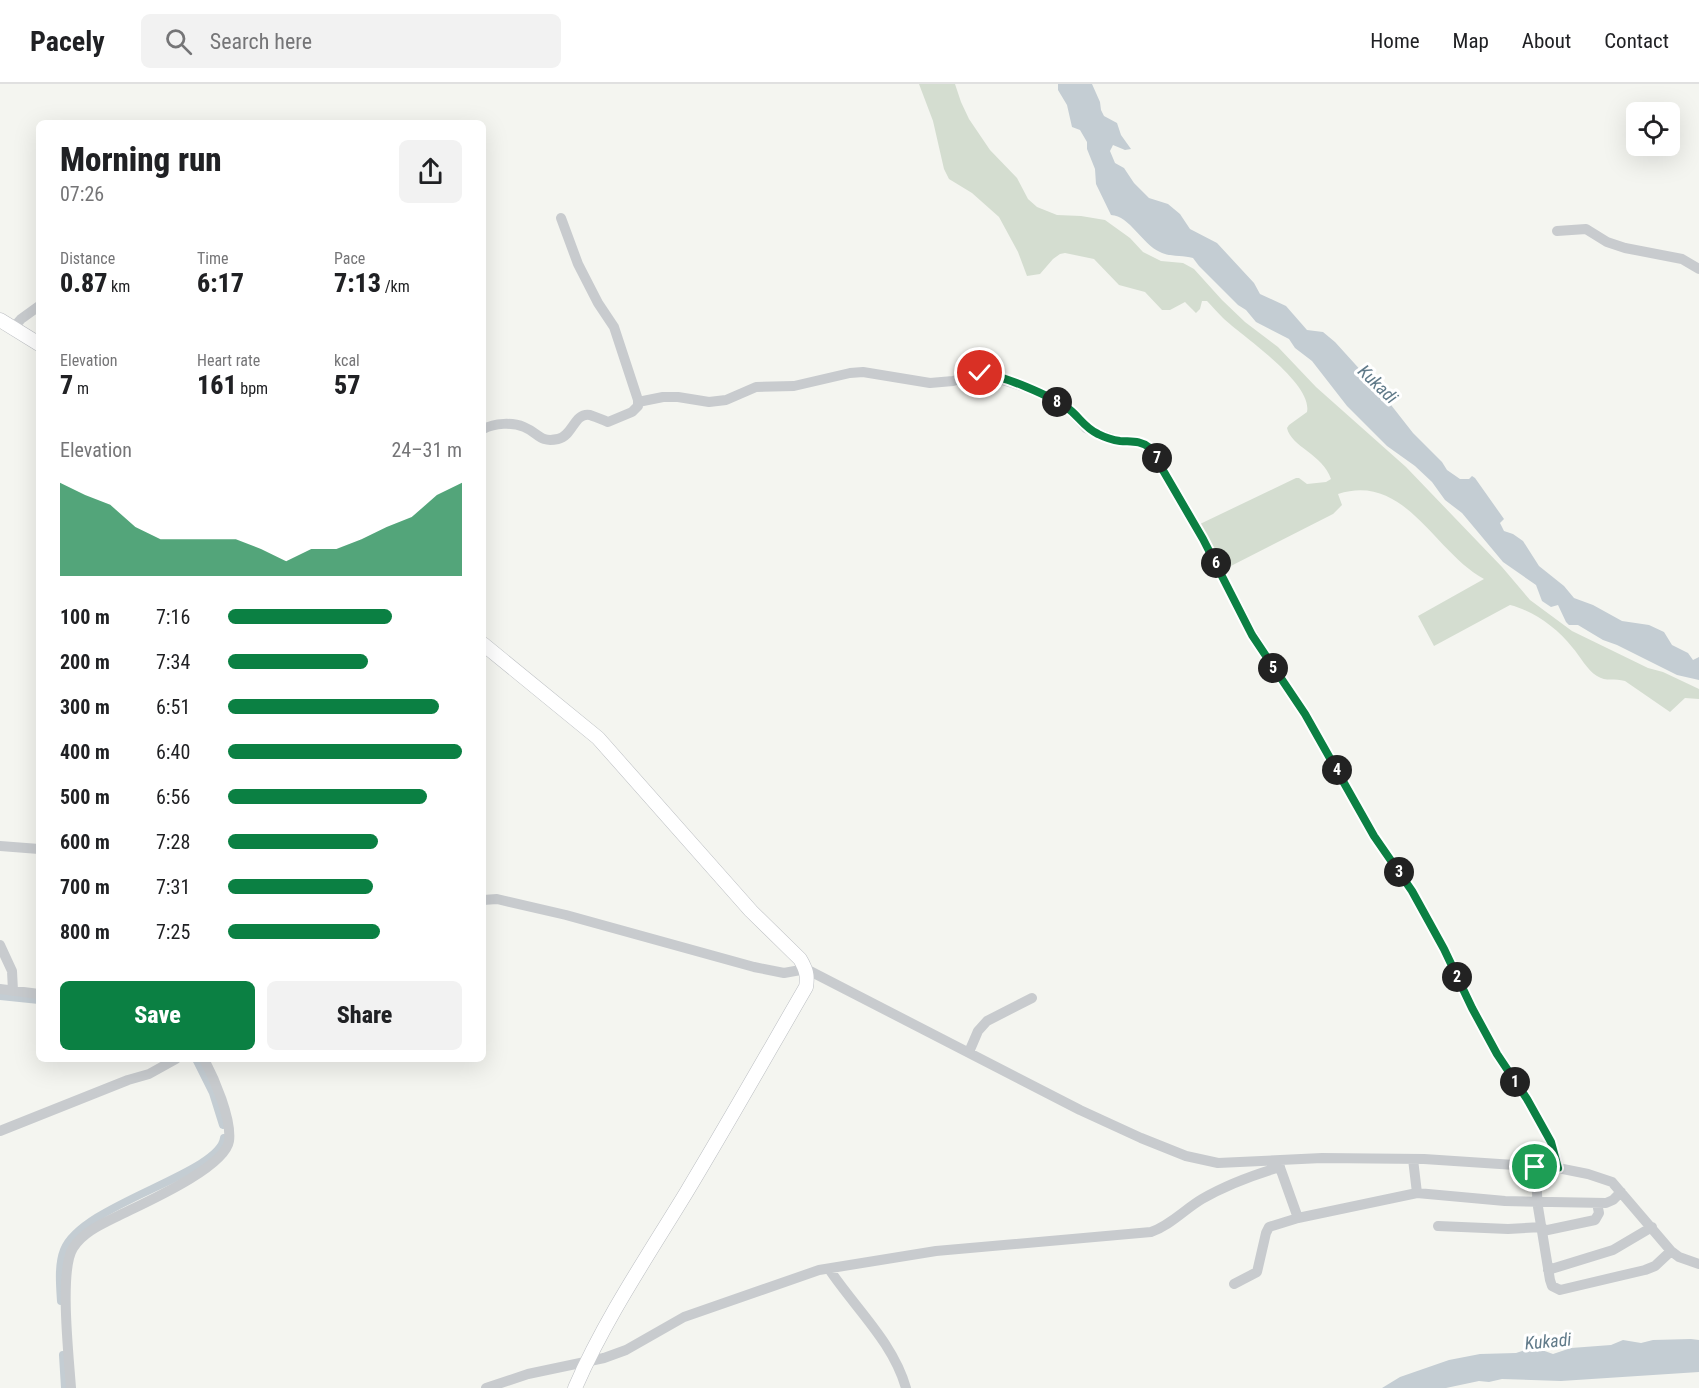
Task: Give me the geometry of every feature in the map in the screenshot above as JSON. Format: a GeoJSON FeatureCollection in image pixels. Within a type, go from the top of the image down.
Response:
{"type":"FeatureCollection","features":[{"type":"Feature","properties":{"kind":"main road"},"geometry":{"type":"LineString","coordinates":[[0,320],[36,342]]}},
{"type":"Feature","properties":{"kind":"main road"},"geometry":{"type":"LineString","coordinates":[[486,646],[598,738],[751,911],[800,959],[808,978],[806,987],[692,1183],[624,1294],[587,1361],[575,1388]]}},
{"type":"Feature","properties":{"kind":"street"},"geometry":{"type":"LineString","coordinates":[[486,428],[499,423],[525,427],[540,438],[547,440],[559,439],[565,437],[581,416],[588,415],[608,422],[636,409],[638,402],[614,327],[598,303],[578,264],[561,218]]}},
{"type":"Feature","properties":{"kind":"street"},"geometry":{"type":"LineString","coordinates":[[1557,231],[1586,230],[1607,242],[1625,248],[1682,259],[1699,269]]}},
{"type":"Feature","properties":{"kind":"street"},"geometry":{"type":"LineString","coordinates":[[14,327],[36,308]]}},
{"type":"Feature","properties":{"kind":"street"},"geometry":{"type":"LineString","coordinates":[[638,402],[663,397],[709,402],[726,400],[756,387],[794,386],[850,373],[863,372],[930,383],[953,381],[980,373],[1025,387],[1055,400],[1071,411],[1086,428],[1096,433],[1119,441],[1137,441],[1150,448],[1203,539],[1252,635],[1305,714],[1374,836],[1412,891],[1497,1054],[1527,1099],[1551,1142],[1558,1168]]}},
{"type":"Feature","properties":{"kind":"street"},"geometry":{"type":"LineString","coordinates":[[0,846],[36,849]]}},
{"type":"Feature","properties":{"kind":"street"},"geometry":{"type":"LineString","coordinates":[[486,900],[497,899],[566,915],[763,969],[784,973],[806,969],[1080,1110],[1186,1156],[1218,1163],[1279,1164],[1322,1158],[1413,1159],[1558,1168],[1588,1174],[1612,1182],[1671,1251],[1679,1257],[1699,1264]]}},
{"type":"Feature","properties":{"kind":"street"},"geometry":{"type":"LineString","coordinates":[[0,945],[12,971],[14,991]]}},
{"type":"Feature","properties":{"kind":"street"},"geometry":{"type":"LineString","coordinates":[[0,989],[36,994]]}},
{"type":"Feature","properties":{"kind":"street"},"geometry":{"type":"LineString","coordinates":[[969,1052],[978,1031],[987,1022],[1032,998]]}},
{"type":"Feature","properties":{"kind":"street"},"geometry":{"type":"LineString","coordinates":[[0,1131],[107,1088],[149,1074],[171,1062]]}},
{"type":"Feature","properties":{"kind":"street"},"geometry":{"type":"LineString","coordinates":[[71,1388],[66,1274],[73,1248],[94,1228],[175,1187],[209,1166],[227,1149],[229,1130],[222,1101],[205,1062]]}},
{"type":"Feature","properties":{"kind":"street"},"geometry":{"type":"LineString","coordinates":[[1413,1159],[1417,1193]]}},
{"type":"Feature","properties":{"kind":"street"},"geometry":{"type":"LineString","coordinates":[[1279,1164],[1298,1218]]}},
{"type":"Feature","properties":{"kind":"street"},"geometry":{"type":"LineString","coordinates":[[486,1388],[528,1374],[626,1350],[684,1317],[763,1291],[800,1276],[829,1269],[936,1251],[1151,1232],[1169,1223],[1203,1198],[1279,1164]]}},
{"type":"Feature","properties":{"kind":"street"},"geometry":{"type":"LineString","coordinates":[[1535,1167],[1538,1201],[1552,1286],[1560,1290],[1646,1270],[1655,1266],[1671,1251]]}},
{"type":"Feature","properties":{"kind":"street"},"geometry":{"type":"LineString","coordinates":[[1234,1284],[1257,1272],[1269,1227],[1298,1218],[1417,1193],[1504,1201],[1606,1203],[1621,1192]]}},
{"type":"Feature","properties":{"kind":"street"},"geometry":{"type":"LineString","coordinates":[[1438,1226],[1542,1229],[1595,1220],[1599,1213],[1597,1203]]}},
{"type":"Feature","properties":{"kind":"street"},"geometry":{"type":"LineString","coordinates":[[1548,1270],[1613,1250],[1652,1227]]}},
{"type":"Feature","properties":{"kind":"street"},"geometry":{"type":"LineString","coordinates":[[829,1269],[846,1295],[871,1323],[892,1357],[906,1388]]}},
{"type":"Feature","properties":{"kind":"shaded area"},"geometry":{"type":"Polygon","coordinates":[[[919,84],[955,84],[969,119],[990,150],[1017,178],[1028,199],[1037,207],[1057,215],[1105,220],[1130,238],[1143,252],[1161,261],[1183,263],[1194,269],[1245,322],[1278,347],[1316,387],[1406,467],[1502,567],[1530,600],[1572,631],[1648,668],[1663,672],[1699,689],[1699,699],[1685,698],[1670,712],[1625,681],[1600,678],[1552,627],[1528,611],[1510,605],[1434,646],[1418,616],[1484,579],[1466,567],[1417,518],[1400,504],[1382,494],[1361,490],[1338,494],[1342,505],[1333,514],[1225,569],[1200,524],[1296,478],[1307,484],[1326,482],[1331,479],[1321,463],[1294,440],[1287,428],[1307,412],[1306,400],[1299,388],[1288,374],[1223,318],[1207,301],[1202,301],[1196,313],[1185,302],[1170,310],[1162,310],[1145,292],[1119,285],[1094,259],[1065,253],[1053,259],[1040,274],[1027,276],[1018,252],[999,217],[972,193],[949,179],[944,169],[933,121],[919,84]]]}},
{"type":"Feature","properties":{"kind":"shaded area"},"geometry":{"type":"Polygon","coordinates":[[[1058,84],[1092,84],[1104,116],[1117,123],[1121,135],[1131,149],[1125,150],[1113,145],[1110,151],[1115,163],[1124,168],[1134,183],[1149,198],[1168,204],[1180,214],[1190,229],[1217,243],[1254,283],[1260,294],[1286,306],[1307,330],[1323,332],[1335,342],[1447,470],[1460,479],[1469,479],[1472,476],[1475,478],[1504,519],[1500,523],[1504,531],[1523,541],[1539,566],[1564,586],[1574,598],[1593,605],[1622,621],[1649,625],[1664,632],[1672,645],[1688,653],[1693,660],[1699,657],[1699,680],[1677,675],[1603,640],[1578,625],[1569,625],[1558,605],[1551,607],[1542,601],[1536,585],[1503,562],[1462,513],[1445,500],[1432,482],[1415,466],[1387,446],[1347,406],[1312,361],[1295,348],[1289,339],[1256,322],[1193,258],[1160,252],[1147,243],[1124,220],[1111,215],[1096,184],[1095,169],[1087,149],[1087,142],[1080,130],[1072,127],[1067,105],[1058,90],[1058,84]]]}},
{"type":"Feature","properties":{"kind":"shaded area"},"geometry":{"type":"Polygon","coordinates":[[[1623,1340],[1641,1343],[1653,1340],[1699,1340],[1699,1372],[1561,1381],[1502,1379],[1446,1388],[1382,1388],[1400,1377],[1449,1360],[1480,1354],[1516,1353],[1528,1349],[1539,1349],[1553,1354],[1571,1348],[1611,1345],[1623,1340]]]}},
{"type":"Feature","properties":{"kind":"waterway"},"geometry":{"type":"LineString","coordinates":[[0,996],[36,1000]]}},
{"type":"Feature","properties":{"kind":"waterway"},"geometry":{"type":"LineString","coordinates":[[198,1062],[213,1093],[223,1125]]}},
{"type":"Feature","properties":{"kind":"waterway"},"geometry":{"type":"LineString","coordinates":[[61,1301],[62,1256],[76,1233],[121,1204],[200,1164],[217,1151],[224,1138]]}},
{"type":"Feature","properties":{"kind":"waterway"},"geometry":{"type":"LineString","coordinates":[[63,1355],[65,1388]]}},
{"type":"Feature","properties":{"kind":"route"},"geometry":{"type":"LineString","coordinates":[[980,373],[1025,387],[1055,400],[1071,411],[1086,428],[1096,433],[1119,441],[1137,441],[1146,444],[1160,462],[1203,539],[1252,635],[1305,714],[1374,836],[1412,891],[1497,1054],[1527,1099],[1551,1142],[1558,1168],[1535,1167]]}},
{"type":"Feature","properties":{"kind":"water label","name":"Kukadi"},"geometry":{"type":"Point","coordinates":[1378,384]}},
{"type":"Feature","properties":{"kind":"water label","name":"Kukadi"},"geometry":{"type":"Point","coordinates":[1548,1341]}}]}
